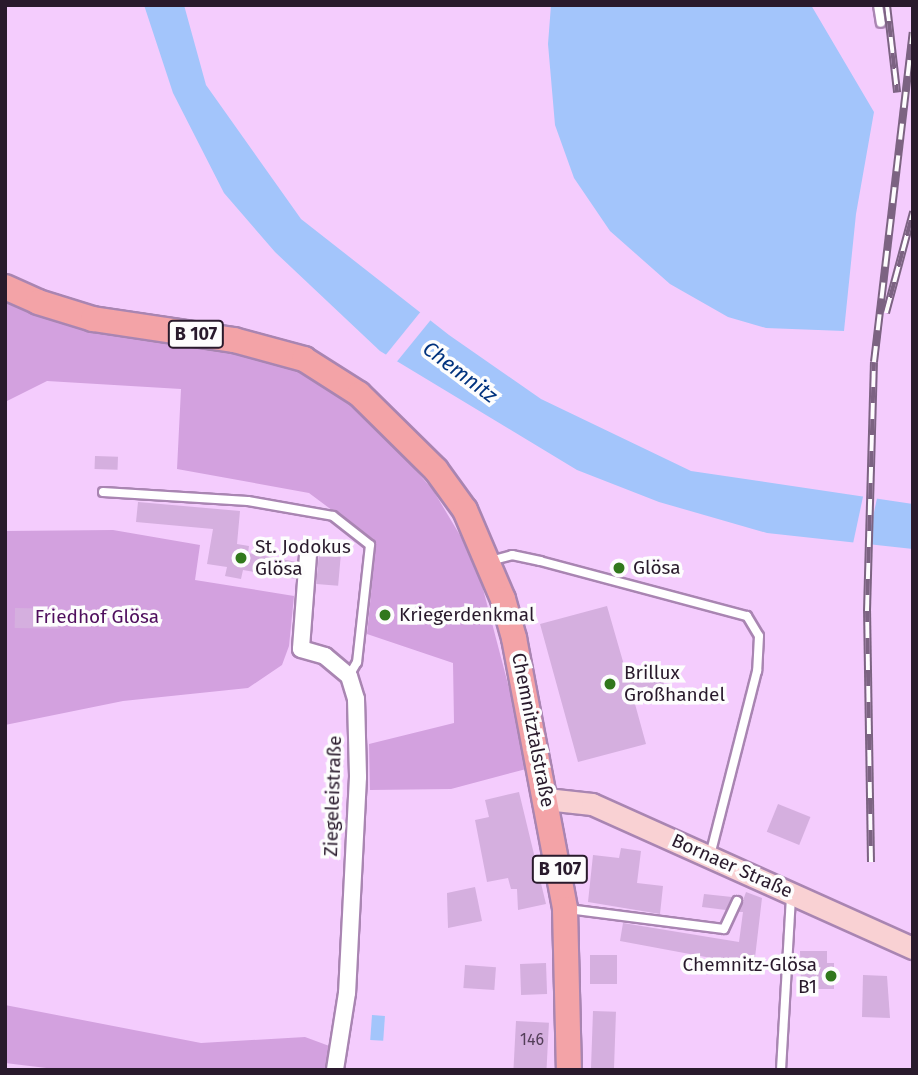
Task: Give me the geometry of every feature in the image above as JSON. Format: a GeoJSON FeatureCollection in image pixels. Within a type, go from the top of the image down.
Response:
{"type":"FeatureCollection","features":[{"type":"Feature","properties":{"kind":"main road","name":"Chemnitztalstraße"},"geometry":{"type":"LineString","coordinates":[[5,287],[37,302],[93,318],[274,348],[335,377],[375,407],[436,470],[465,510],[488,561],[514,638],[547,799],[565,909],[569,1070]]}},
{"type":"Feature","properties":{"kind":"main road","name":"Bornaer Straße"},"geometry":{"type":"LineString","coordinates":[[547,799],[592,804],[913,948]]}},
{"type":"Feature","properties":{"kind":"street"},"geometry":{"type":"LineString","coordinates":[[308,555],[301,649],[325,656],[349,676]]}},
{"type":"Feature","properties":{"kind":"street","name":"Ziegeleistraße"},"geometry":{"type":"LineString","coordinates":[[335,1070],[346,993],[358,777],[356,699],[349,676]]}},
{"type":"Feature","properties":{"kind":"lane"},"geometry":{"type":"LineString","coordinates":[[877,5],[881,23]]}},
{"type":"Feature","properties":{"kind":"lane"},"geometry":{"type":"LineString","coordinates":[[103,492],[248,501],[333,516],[370,545],[357,662],[349,676]]}},
{"type":"Feature","properties":{"kind":"lane"},"geometry":{"type":"LineString","coordinates":[[488,561],[512,555],[747,616],[759,636],[757,671],[709,856]]}},
{"type":"Feature","properties":{"kind":"lane"},"geometry":{"type":"LineString","coordinates":[[781,1070],[791,893]]}},
{"type":"Feature","properties":{"kind":"lane"},"geometry":{"type":"LineString","coordinates":[[565,909],[586,908],[610,915],[724,929],[737,901]]}},
{"type":"Feature","properties":{"kind":"green space"},"geometry":{"type":"Polygon","coordinates":[[[5,294],[274,359],[336,391],[378,427],[433,490],[467,547],[482,585],[530,768],[451,789],[370,790],[369,744],[454,723],[453,663],[367,634],[376,543],[309,493],[177,469],[181,389],[47,381],[5,402],[5,294]]]}},
{"type":"Feature","properties":{"kind":"green space","name":"Friedhof Glösa"},"geometry":{"type":"Polygon","coordinates":[[[113,530],[200,545],[195,580],[294,596],[289,646],[282,665],[248,688],[123,701],[5,725],[5,531],[113,530]]]}},
{"type":"Feature","properties":{"kind":"green space"},"geometry":{"type":"Polygon","coordinates":[[[5,1005],[201,1043],[305,1037],[332,1047],[327,1070],[63,1070],[5,1063],[5,1005]]]}},
{"type":"Feature","properties":{"kind":"water","name":"Chemnitz"},"geometry":{"type":"Polygon","coordinates":[[[144,5],[184,5],[206,85],[301,219],[449,335],[541,399],[691,471],[913,504],[913,549],[767,533],[659,502],[577,470],[380,351],[275,252],[224,193],[173,93],[144,5]]]}},
{"type":"Feature","properties":{"kind":"water"},"geometry":{"type":"Polygon","coordinates":[[[551,5],[811,5],[874,112],[856,214],[844,331],[766,328],[728,317],[670,284],[610,231],[574,178],[555,125],[548,44],[551,5]]]}},
{"type":"Feature","properties":{"kind":"water"},"geometry":{"type":"Polygon","coordinates":[[[372,1015],[385,1016],[383,1041],[370,1040],[372,1015]]]}},
{"type":"Feature","properties":{"kind":"pier"},"geometry":{"type":"Polygon","coordinates":[[[422,310],[432,318],[394,366],[384,357],[422,310]]]}},
{"type":"Feature","properties":{"kind":"pier"},"geometry":{"type":"Polygon","coordinates":[[[864,492],[878,495],[866,549],[853,546],[864,492]]]}},
{"type":"Feature","properties":{"kind":"building"},"geometry":{"type":"Polygon","coordinates":[[[95,456],[118,457],[118,470],[95,469],[95,456]]]}},
{"type":"Feature","properties":{"kind":"building"},"geometry":{"type":"Polygon","coordinates":[[[138,502],[240,511],[237,544],[249,546],[248,553],[297,562],[296,579],[243,570],[241,579],[225,576],[227,567],[207,564],[213,529],[136,522],[138,502]]]}},
{"type":"Feature","properties":{"kind":"building"},"geometry":{"type":"Polygon","coordinates":[[[319,552],[341,554],[338,586],[316,584],[319,552]]]}},
{"type":"Feature","properties":{"kind":"building","name":"Brillux Großhandel"},"geometry":{"type":"Polygon","coordinates":[[[607,606],[626,672],[658,663],[667,695],[635,704],[646,744],[578,762],[540,624],[607,606]]]}},
{"type":"Feature","properties":{"kind":"building"},"geometry":{"type":"Polygon","coordinates":[[[15,608],[60,609],[60,629],[15,628],[15,608]]]}},
{"type":"Feature","properties":{"kind":"building"},"geometry":{"type":"Polygon","coordinates":[[[519,792],[546,904],[518,910],[517,889],[511,889],[508,878],[487,882],[475,820],[489,817],[485,800],[519,792]]]}},
{"type":"Feature","properties":{"kind":"building"},"geometry":{"type":"Polygon","coordinates":[[[778,804],[810,817],[799,845],[767,832],[778,804]]]}},
{"type":"Feature","properties":{"kind":"building"},"geometry":{"type":"Polygon","coordinates":[[[621,848],[641,851],[637,883],[663,886],[660,914],[588,902],[593,855],[619,858],[621,848]]]}},
{"type":"Feature","properties":{"kind":"building"},"geometry":{"type":"Polygon","coordinates":[[[475,887],[482,921],[448,928],[447,893],[475,887]]]}},
{"type":"Feature","properties":{"kind":"building"},"geometry":{"type":"Polygon","coordinates":[[[746,892],[762,898],[754,966],[620,941],[623,923],[739,942],[743,912],[739,912],[746,892]]]}},
{"type":"Feature","properties":{"kind":"building"},"geometry":{"type":"Polygon","coordinates":[[[704,894],[732,897],[726,910],[702,907],[704,894]]]}},
{"type":"Feature","properties":{"kind":"building"},"geometry":{"type":"Polygon","coordinates":[[[800,951],[827,951],[827,963],[834,963],[834,989],[801,989],[800,951]]]}},
{"type":"Feature","properties":{"kind":"building"},"geometry":{"type":"Polygon","coordinates":[[[590,955],[617,955],[617,984],[590,984],[590,955]]]}},
{"type":"Feature","properties":{"kind":"building"},"geometry":{"type":"Polygon","coordinates":[[[546,963],[547,994],[521,995],[520,964],[546,963]]]}},
{"type":"Feature","properties":{"kind":"building"},"geometry":{"type":"Polygon","coordinates":[[[465,965],[496,967],[494,990],[463,988],[465,965]]]}},
{"type":"Feature","properties":{"kind":"building"},"geometry":{"type":"Polygon","coordinates":[[[863,975],[887,976],[890,1018],[862,1017],[863,975]]]}},
{"type":"Feature","properties":{"kind":"building"},"geometry":{"type":"Polygon","coordinates":[[[593,1011],[616,1012],[614,1070],[591,1070],[593,1011]]]}},
{"type":"Feature","properties":{"kind":"building"},"geometry":{"type":"Polygon","coordinates":[[[516,1021],[549,1023],[546,1070],[513,1070],[516,1021]]]}},
{"type":"Feature","properties":{"kind":"railway"},"geometry":{"type":"LineString","coordinates":[[887,5],[897,92]]}},
{"type":"Feature","properties":{"kind":"railway"},"geometry":{"type":"LineString","coordinates":[[871,862],[867,611],[874,362],[913,32]]}},
{"type":"Feature","properties":{"kind":"railway"},"geometry":{"type":"LineString","coordinates":[[886,313],[913,212]]}},
{"type":"Feature","properties":{"kind":"place","name":"St. Jodokus Glösa"},"geometry":{"type":"Point","coordinates":[241,558]}},
{"type":"Feature","properties":{"kind":"place","name":"Glösa"},"geometry":{"type":"Point","coordinates":[619,568]}},
{"type":"Feature","properties":{"kind":"place","name":"Kriegerdenkmal"},"geometry":{"type":"Point","coordinates":[385,615]}},
{"type":"Feature","properties":{"kind":"place","name":"Brillux Großhandel"},"geometry":{"type":"Point","coordinates":[610,684]}},
{"type":"Feature","properties":{"kind":"place","name":"Chemnitz-Glösa B1"},"geometry":{"type":"Point","coordinates":[831,976]}}]}
